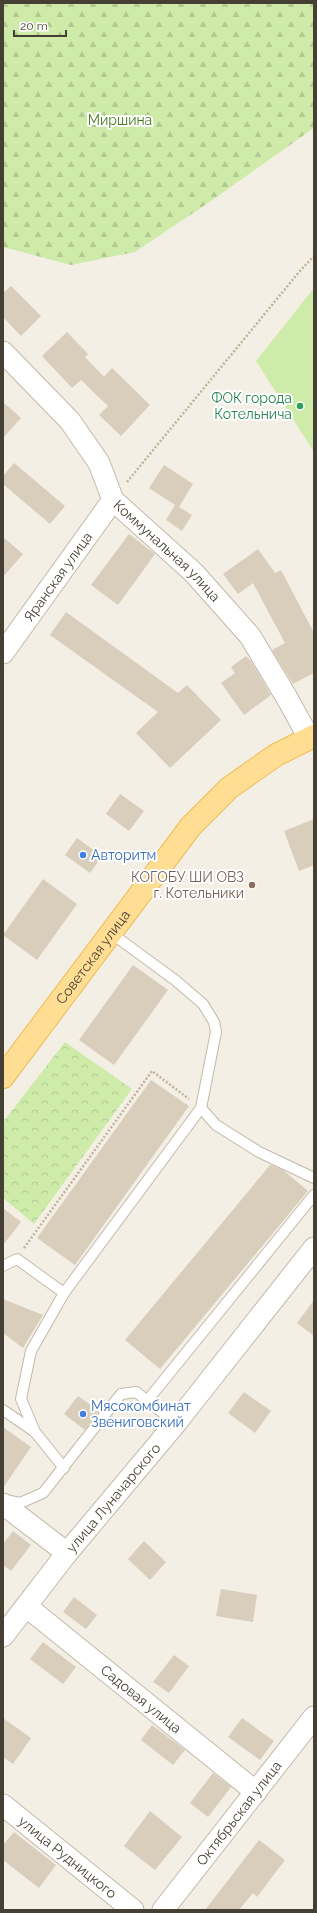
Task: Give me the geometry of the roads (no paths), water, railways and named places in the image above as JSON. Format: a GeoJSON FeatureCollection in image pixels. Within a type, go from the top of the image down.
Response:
{"type":"FeatureCollection","features":[{"type":"Feature","properties":{"kind":"main road","name":"Советская улица"},"geometry":{"type":"LineString","coordinates":[[3,1077],[191,826],[229,788],[276,756],[311,737]]}},
{"type":"Feature","properties":{"kind":"street","name":"Коммунальная улица"},"geometry":{"type":"LineString","coordinates":[[3,352],[70,420],[99,463],[113,500],[194,573],[250,636],[311,737]]}},
{"type":"Feature","properties":{"kind":"street","name":"Яранская улица"},"geometry":{"type":"LineString","coordinates":[[3,653],[113,500]]}},
{"type":"Feature","properties":{"kind":"street","name":"улица Луначарского"},"geometry":{"type":"LineString","coordinates":[[3,1636],[67,1553],[176,1423],[314,1248]]}},
{"type":"Feature","properties":{"kind":"street"},"geometry":{"type":"LineString","coordinates":[[3,1504],[67,1553]]}},
{"type":"Feature","properties":{"kind":"street","name":"Садовая улица"},"geometry":{"type":"LineString","coordinates":[[26,1606],[256,1792]]}},
{"type":"Feature","properties":{"kind":"street","name":"Октябрьская улица"},"geometry":{"type":"LineString","coordinates":[[163,1910],[314,1717]]}},
{"type":"Feature","properties":{"kind":"street","name":"улица Рудницкого"},"geometry":{"type":"LineString","coordinates":[[3,1805],[133,1910]]}},
{"type":"Feature","properties":{"kind":"lane"},"geometry":{"type":"LineString","coordinates":[[64,1468],[35,1432],[21,1399],[31,1351],[64,1293],[201,1108],[216,1032],[214,1022],[203,1004],[175,980],[111,933]]}},
{"type":"Feature","properties":{"kind":"lane"},"geometry":{"type":"LineString","coordinates":[[201,1108],[216,1125],[259,1152],[314,1178]]}},
{"type":"Feature","properties":{"kind":"lane"},"geometry":{"type":"LineString","coordinates":[[147,1401],[314,1195]]}},
{"type":"Feature","properties":{"kind":"lane"},"geometry":{"type":"LineString","coordinates":[[3,1266],[17,1259],[64,1293]]}},
{"type":"Feature","properties":{"kind":"lane"},"geometry":{"type":"LineString","coordinates":[[3,1500],[20,1503],[43,1493],[121,1394],[136,1392],[176,1423]]}},
{"type":"Feature","properties":{"kind":"lane"},"geometry":{"type":"LineString","coordinates":[[3,1410],[35,1432]]}},
{"type":"Feature","properties":{"kind":"place","name":"ФОК города Котельнича"},"geometry":{"type":"Point","coordinates":[300,406]}},
{"type":"Feature","properties":{"kind":"place","name":"Авторитм"},"geometry":{"type":"Point","coordinates":[83,855]}},
{"type":"Feature","properties":{"kind":"place","name":"КОГОБУ ШИ ОВЗ г. Котельники"},"geometry":{"type":"Point","coordinates":[252,885]}},
{"type":"Feature","properties":{"kind":"place","name":"Мясокомбинат Звениговский"},"geometry":{"type":"Point","coordinates":[83,1414]}},
{"type":"Feature","properties":{"kind":"park label","name":"Миршина"},"geometry":{"type":"Point","coordinates":[120,120]}}]}
